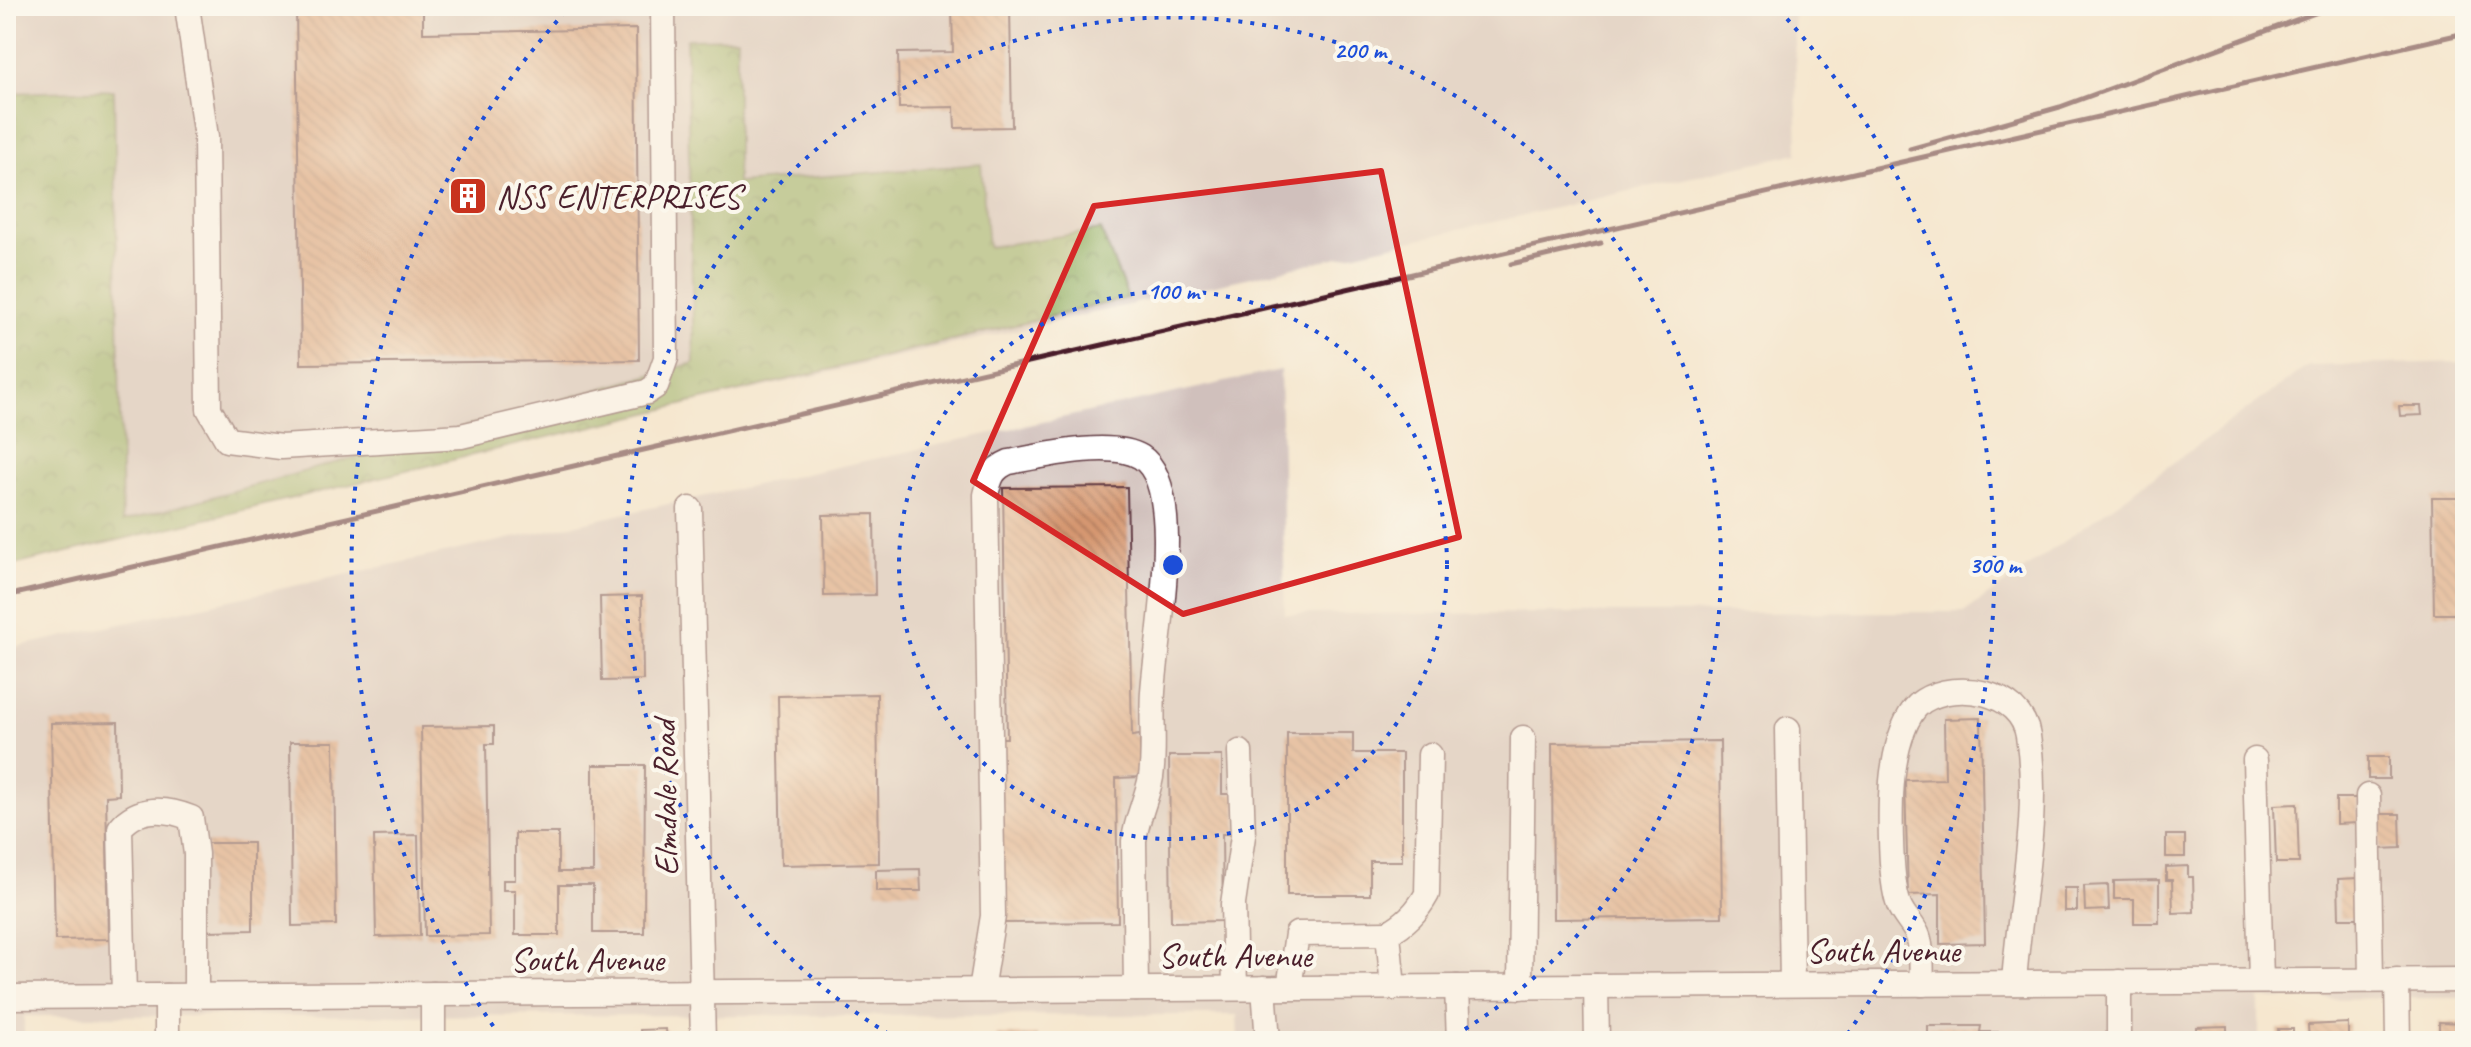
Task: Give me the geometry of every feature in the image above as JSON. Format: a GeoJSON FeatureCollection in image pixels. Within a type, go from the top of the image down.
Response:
{"type":"FeatureCollection","features":[{"type":"Feature","properties":{"kind":"street"},"geometry":{"type":"LineString","coordinates":[[187,6],[206,137],[209,409],[227,440],[281,447],[461,436],[647,392],[656,386],[666,358],[663,6]]}},
{"type":"Feature","properties":{"kind":"street"},"geometry":{"type":"LineString","coordinates":[[981,990],[993,916],[986,495],[990,476],[997,467],[1009,462],[1104,449],[1138,455],[1153,466],[1162,482],[1164,513],[1165,583],[1153,693],[1151,778],[1136,823],[1134,841],[1136,989]]}},
{"type":"Feature","properties":{"kind":"street","name":"Elmdale Road"},"geometry":{"type":"LineString","coordinates":[[690,509],[694,553],[703,1041]]}},
{"type":"Feature","properties":{"kind":"street"},"geometry":{"type":"LineString","coordinates":[[1922,984],[1920,942],[1899,904],[1895,882],[1893,767],[1903,730],[1922,702],[1955,691],[1988,694],[2011,705],[2027,731],[2033,784],[2014,983]]}},
{"type":"Feature","properties":{"kind":"street"},"geometry":{"type":"LineString","coordinates":[[1788,729],[1792,984]]}},
{"type":"Feature","properties":{"kind":"street"},"geometry":{"type":"LineString","coordinates":[[1520,987],[1523,738]]}},
{"type":"Feature","properties":{"kind":"street"},"geometry":{"type":"LineString","coordinates":[[1235,988],[1233,904],[1243,836],[1240,752]]}},
{"type":"Feature","properties":{"kind":"street"},"geometry":{"type":"LineString","coordinates":[[1268,1041],[1276,988],[1297,934],[1388,933],[1419,909],[1427,894],[1430,755]]}},
{"type":"Feature","properties":{"kind":"street"},"geometry":{"type":"LineString","coordinates":[[2255,760],[2261,981]]}},
{"type":"Feature","properties":{"kind":"street"},"geometry":{"type":"LineString","coordinates":[[2368,796],[2371,980]]}},
{"type":"Feature","properties":{"kind":"street"},"geometry":{"type":"LineString","coordinates":[[124,997],[120,828],[128,818],[146,812],[172,810],[191,818],[196,854],[196,996]]}},
{"type":"Feature","properties":{"kind":"street"},"geometry":{"type":"LineString","coordinates":[[1388,933],[1393,988]]}},
{"type":"Feature","properties":{"kind":"street"},"geometry":{"type":"LineString","coordinates":[[2397,980],[2398,1041]]}},
{"type":"Feature","properties":{"kind":"street","name":"South Avenue"},"geometry":{"type":"LineString","coordinates":[[6,997],[2465,980]]}},
{"type":"Feature","properties":{"kind":"street"},"geometry":{"type":"LineString","coordinates":[[2119,982],[2119,1041]]}},
{"type":"Feature","properties":{"kind":"street"},"geometry":{"type":"LineString","coordinates":[[1596,986],[1597,1041]]}},
{"type":"Feature","properties":{"kind":"street"},"geometry":{"type":"LineString","coordinates":[[1457,987],[1459,1041]]}},
{"type":"Feature","properties":{"kind":"street"},"geometry":{"type":"LineString","coordinates":[[433,994],[433,1041]]}},
{"type":"Feature","properties":{"kind":"street"},"geometry":{"type":"LineString","coordinates":[[167,996],[167,1041]]}},
{"type":"Feature","properties":{"kind":"highlighted area"},"geometry":{"type":"Polygon","coordinates":[[[1381,171],[1459,537],[1183,614],[973,481],[1094,206],[1381,171]]]}},
{"type":"Feature","properties":{"kind":"shaded area"},"geometry":{"type":"Polygon","coordinates":[[[6,6],[1794,6],[1798,153],[6,559],[6,6]]]}},
{"type":"Feature","properties":{"kind":"shaded area"},"geometry":{"type":"Polygon","coordinates":[[[2465,362],[2465,998],[2259,999],[2259,1041],[1238,1041],[1237,1015],[24,1016],[24,1041],[6,1041],[6,649],[1280,370],[1285,614],[1965,612],[2308,366],[2465,362]]]}},
{"type":"Feature","properties":{"kind":"green space"},"geometry":{"type":"Polygon","coordinates":[[[737,38],[737,183],[981,164],[988,247],[1101,230],[1128,298],[6,567],[6,93],[114,90],[122,522],[694,363],[686,39],[737,38]]]}},
{"type":"Feature","properties":{"kind":"building","name":"NSS ENTERPRISES"},"geometry":{"type":"Polygon","coordinates":[[[296,6],[423,6],[423,33],[636,29],[639,360],[301,364],[296,6]]]}},
{"type":"Feature","properties":{"kind":"building"},"geometry":{"type":"Polygon","coordinates":[[[952,6],[1010,6],[1012,127],[955,128],[954,107],[899,108],[898,53],[953,52],[952,6]]]}},
{"type":"Feature","properties":{"kind":"building"},"geometry":{"type":"Polygon","coordinates":[[[2399,406],[2421,406],[2422,415],[2400,416],[2399,406]]]}},
{"type":"Feature","properties":{"kind":"building"},"geometry":{"type":"Polygon","coordinates":[[[1127,487],[1132,736],[1140,735],[1141,777],[1116,778],[1118,922],[1002,923],[999,738],[1007,738],[1003,488],[1127,487]]]}},
{"type":"Feature","properties":{"kind":"building"},"geometry":{"type":"Polygon","coordinates":[[[2432,498],[2465,498],[2465,614],[2434,614],[2432,498]]]}},
{"type":"Feature","properties":{"kind":"building"},"geometry":{"type":"Polygon","coordinates":[[[874,514],[875,595],[824,596],[823,515],[874,514]]]}},
{"type":"Feature","properties":{"kind":"building"},"geometry":{"type":"Polygon","coordinates":[[[642,596],[643,680],[602,681],[600,597],[642,596]]]}},
{"type":"Feature","properties":{"kind":"building"},"geometry":{"type":"Polygon","coordinates":[[[877,694],[879,863],[781,865],[778,696],[877,694]]]}},
{"type":"Feature","properties":{"kind":"building"},"geometry":{"type":"Polygon","coordinates":[[[1981,718],[1985,943],[1940,944],[1940,894],[1908,895],[1905,780],[1945,779],[1944,719],[1981,718]]]}},
{"type":"Feature","properties":{"kind":"building"},"geometry":{"type":"Polygon","coordinates":[[[118,722],[119,795],[106,796],[109,939],[55,940],[51,723],[118,722]]]}},
{"type":"Feature","properties":{"kind":"building"},"geometry":{"type":"Polygon","coordinates":[[[494,726],[494,744],[486,744],[489,935],[425,936],[421,727],[494,726]]]}},
{"type":"Feature","properties":{"kind":"building"},"geometry":{"type":"Polygon","coordinates":[[[1287,733],[1353,733],[1353,753],[1402,753],[1402,861],[1370,861],[1370,895],[1287,895],[1287,733]]]}},
{"type":"Feature","properties":{"kind":"building"},"geometry":{"type":"Polygon","coordinates":[[[1720,741],[1722,917],[1553,919],[1552,743],[1720,741]]]}},
{"type":"Feature","properties":{"kind":"building"},"geometry":{"type":"Polygon","coordinates":[[[290,742],[334,742],[336,925],[292,926],[290,742]]]}},
{"type":"Feature","properties":{"kind":"building"},"geometry":{"type":"Polygon","coordinates":[[[1169,756],[1222,756],[1222,794],[1236,794],[1237,834],[1222,834],[1223,921],[1171,922],[1169,756]]]}},
{"type":"Feature","properties":{"kind":"building"},"geometry":{"type":"Polygon","coordinates":[[[2368,757],[2389,757],[2389,779],[2368,779],[2368,757]]]}},
{"type":"Feature","properties":{"kind":"building"},"geometry":{"type":"Polygon","coordinates":[[[593,765],[645,765],[644,933],[593,933],[593,885],[559,885],[559,935],[515,935],[515,890],[503,890],[503,880],[515,880],[515,833],[558,833],[558,872],[593,872],[593,765]]]}},
{"type":"Feature","properties":{"kind":"building"},"geometry":{"type":"Polygon","coordinates":[[[2336,798],[2358,798],[2359,823],[2336,824],[2336,798]]]}},
{"type":"Feature","properties":{"kind":"building"},"geometry":{"type":"Polygon","coordinates":[[[2297,804],[2299,863],[2276,863],[2274,805],[2297,804]]]}},
{"type":"Feature","properties":{"kind":"building"},"geometry":{"type":"Polygon","coordinates":[[[2379,814],[2400,814],[2401,848],[2380,849],[2379,814]]]}},
{"type":"Feature","properties":{"kind":"building"},"geometry":{"type":"Polygon","coordinates":[[[418,835],[420,936],[376,937],[374,836],[418,835]]]}},
{"type":"Feature","properties":{"kind":"building"},"geometry":{"type":"Polygon","coordinates":[[[2166,835],[2185,835],[2185,857],[2166,857],[2166,835]]]}},
{"type":"Feature","properties":{"kind":"building"},"geometry":{"type":"Polygon","coordinates":[[[207,843],[253,843],[253,930],[207,931],[207,843]]]}},
{"type":"Feature","properties":{"kind":"building"},"geometry":{"type":"Polygon","coordinates":[[[2188,866],[2188,877],[2193,877],[2194,912],[2173,913],[2172,880],[2166,880],[2166,867],[2188,866]]]}},
{"type":"Feature","properties":{"kind":"building"},"geometry":{"type":"Polygon","coordinates":[[[920,869],[921,891],[876,891],[876,870],[920,869]]]}},
{"type":"Feature","properties":{"kind":"building"},"geometry":{"type":"Polygon","coordinates":[[[2358,878],[2360,918],[2339,918],[2338,879],[2358,878]]]}},
{"type":"Feature","properties":{"kind":"building"},"geometry":{"type":"Polygon","coordinates":[[[2159,880],[2159,923],[2134,923],[2134,899],[2114,899],[2114,881],[2159,880]]]}},
{"type":"Feature","properties":{"kind":"building"},"geometry":{"type":"Polygon","coordinates":[[[2108,885],[2109,910],[2085,911],[2084,886],[2108,885]]]}},
{"type":"Feature","properties":{"kind":"building"},"geometry":{"type":"Polygon","coordinates":[[[2064,888],[2077,888],[2077,911],[2064,911],[2064,888]]]}},
{"type":"Feature","properties":{"kind":"building"},"geometry":{"type":"Polygon","coordinates":[[[2439,1022],[2465,1023],[2465,1041],[2439,1039],[2439,1022]]]}},
{"type":"Feature","properties":{"kind":"building"},"geometry":{"type":"Polygon","coordinates":[[[2348,1023],[2348,1041],[2309,1041],[2308,1025],[2348,1023]]]}},
{"type":"Feature","properties":{"kind":"building"},"geometry":{"type":"Polygon","coordinates":[[[1928,1026],[1981,1026],[1980,1032],[2013,1032],[2013,1041],[1928,1041],[1928,1026]]]}},
{"type":"Feature","properties":{"kind":"building"},"geometry":{"type":"Polygon","coordinates":[[[2227,1026],[2227,1041],[2196,1041],[2196,1027],[2227,1026]]]}},
{"type":"Feature","properties":{"kind":"building"},"geometry":{"type":"Polygon","coordinates":[[[666,1029],[667,1041],[640,1041],[640,1030],[666,1029]]]}},
{"type":"Feature","properties":{"kind":"building"},"geometry":{"type":"Polygon","coordinates":[[[2278,1029],[2293,1029],[2293,1041],[2279,1041],[2278,1029]]]}},
{"type":"Feature","properties":{"kind":"building"},"geometry":{"type":"Polygon","coordinates":[[[996,1035],[1038,1035],[1038,1041],[996,1041],[996,1035]]]}},
{"type":"Feature","properties":{"kind":"building"},"geometry":{"type":"Polygon","coordinates":[[[1171,1035],[1171,1041],[1135,1041],[1135,1036],[1171,1035]]]}},
{"type":"Feature","properties":{"kind":"railway"},"geometry":{"type":"LineString","coordinates":[[1910,149],[2060,107],[2334,6]]}},
{"type":"Feature","properties":{"kind":"railway"},"geometry":{"type":"LineString","coordinates":[[6,596],[2465,33]]}},
{"type":"Feature","properties":{"kind":"railway"},"geometry":{"type":"LineString","coordinates":[[1511,264],[1601,243]]}},
{"type":"Feature","properties":{"kind":"place","name":"NSS ENTERPRISES"},"geometry":{"type":"Point","coordinates":[468,196]}}]}
